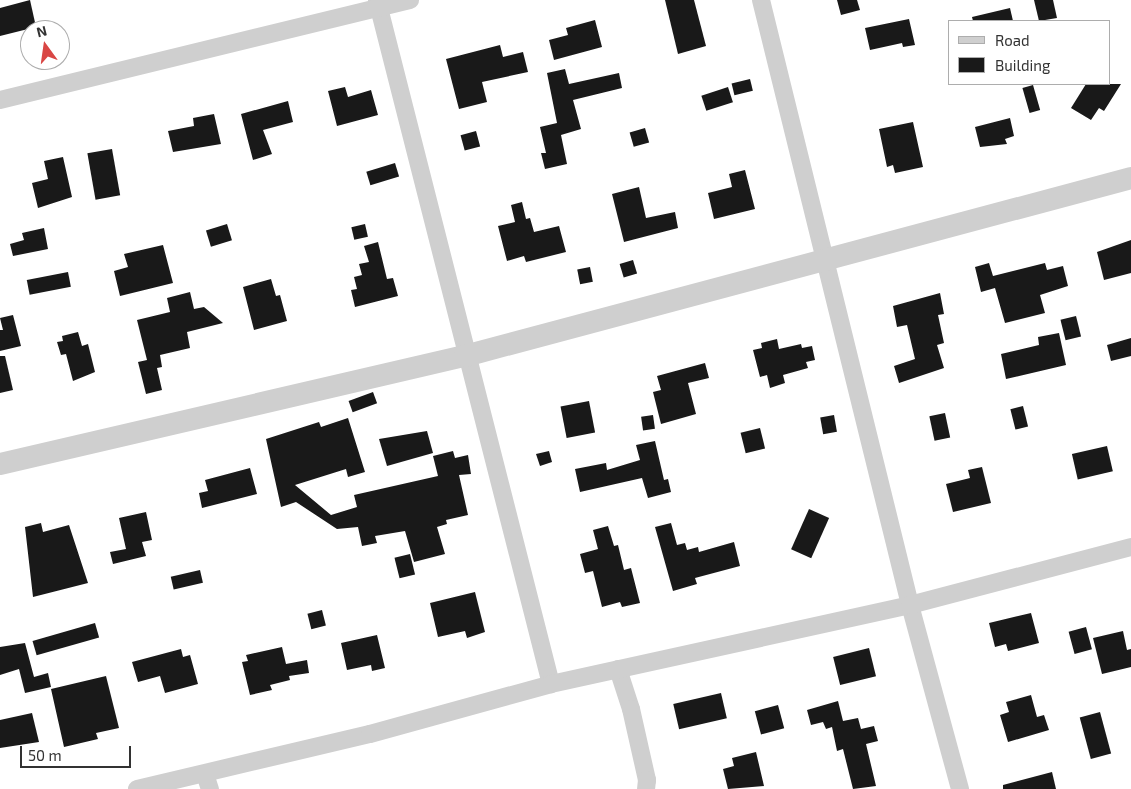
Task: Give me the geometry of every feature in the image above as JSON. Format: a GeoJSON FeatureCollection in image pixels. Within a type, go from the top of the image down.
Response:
{"type":"FeatureCollection","features":[{"type":"Feature","properties":{"kind":"street"},"geometry":{"type":"LineString","coordinates":[[0,100],[378,4],[410,0]]}},
{"type":"Feature","properties":{"kind":"street"},"geometry":{"type":"LineString","coordinates":[[761,0],[826,257],[910,605],[960,789]]}},
{"type":"Feature","properties":{"kind":"street"},"geometry":{"type":"LineString","coordinates":[[378,4],[465,356],[551,684]]}},
{"type":"Feature","properties":{"kind":"street"},"geometry":{"type":"LineString","coordinates":[[0,464],[465,356],[826,257],[1131,178]]}},
{"type":"Feature","properties":{"kind":"street"},"geometry":{"type":"LineString","coordinates":[[137,789],[207,781],[551,684],[910,605],[1131,547]]}},
{"type":"Feature","properties":{"kind":"street"},"geometry":{"type":"LineString","coordinates":[[618,670],[631,709],[648,780],[646,789]]}},
{"type":"Feature","properties":{"kind":"building"},"geometry":{"type":"Polygon","coordinates":[[[30,0],[34,20],[20,20],[20,31],[0,36],[0,8],[30,0]]]}},
{"type":"Feature","properties":{"kind":"building"},"geometry":{"type":"Polygon","coordinates":[[[665,0],[694,0],[706,46],[678,54],[665,0]]]}},
{"type":"Feature","properties":{"kind":"building"},"geometry":{"type":"Polygon","coordinates":[[[837,0],[857,0],[860,10],[841,15],[837,0]]]}},
{"type":"Feature","properties":{"kind":"building"},"geometry":{"type":"Polygon","coordinates":[[[1034,0],[1053,0],[1057,18],[1039,20],[1034,0]]]}},
{"type":"Feature","properties":{"kind":"building"},"geometry":{"type":"Polygon","coordinates":[[[1010,8],[1013,20],[973,20],[972,17],[1010,8]]]}},
{"type":"Feature","properties":{"kind":"building"},"geometry":{"type":"Polygon","coordinates":[[[909,19],[915,45],[903,47],[902,43],[870,50],[865,28],[909,19]]]}},
{"type":"Feature","properties":{"kind":"building"},"geometry":{"type":"Polygon","coordinates":[[[595,20],[602,47],[554,60],[549,40],[568,35],[566,28],[595,20]]]}},
{"type":"Feature","properties":{"kind":"building"},"geometry":{"type":"Polygon","coordinates":[[[500,45],[503,57],[523,52],[528,72],[482,82],[487,102],[459,109],[446,59],[500,45]]]}},
{"type":"Feature","properties":{"kind":"building"},"geometry":{"type":"Polygon","coordinates":[[[565,69],[569,84],[619,73],[622,88],[573,100],[581,129],[561,135],[567,164],[545,169],[541,153],[546,153],[540,127],[557,123],[547,73],[565,69]]]}},
{"type":"Feature","properties":{"kind":"building"},"geometry":{"type":"Polygon","coordinates":[[[750,79],[753,91],[734,95],[732,84],[750,79]]]}},
{"type":"Feature","properties":{"kind":"building"},"geometry":{"type":"Polygon","coordinates":[[[1121,84],[1104,111],[1099,108],[1091,120],[1071,108],[1085,85],[1121,84]]]}},
{"type":"Feature","properties":{"kind":"building"},"geometry":{"type":"Polygon","coordinates":[[[1033,85],[1040,110],[1030,113],[1022,88],[1033,85]]]}},
{"type":"Feature","properties":{"kind":"building"},"geometry":{"type":"Polygon","coordinates":[[[345,87],[348,97],[371,90],[378,115],[337,126],[328,91],[345,87]]]}},
{"type":"Feature","properties":{"kind":"building"},"geometry":{"type":"Polygon","coordinates":[[[728,87],[733,102],[706,111],[701,96],[728,87]]]}},
{"type":"Feature","properties":{"kind":"building"},"geometry":{"type":"Polygon","coordinates":[[[288,101],[293,122],[263,130],[272,154],[253,160],[241,114],[288,101]]]}},
{"type":"Feature","properties":{"kind":"building"},"geometry":{"type":"Polygon","coordinates":[[[214,114],[221,144],[173,152],[168,131],[194,126],[193,118],[214,114]]]}},
{"type":"Feature","properties":{"kind":"building"},"geometry":{"type":"Polygon","coordinates":[[[1010,118],[1014,136],[1005,139],[1007,144],[980,147],[975,127],[1010,118]]]}},
{"type":"Feature","properties":{"kind":"building"},"geometry":{"type":"Polygon","coordinates":[[[913,122],[923,167],[895,173],[893,165],[887,167],[879,129],[913,122]]]}},
{"type":"Feature","properties":{"kind":"building"},"geometry":{"type":"Polygon","coordinates":[[[645,128],[649,142],[634,147],[630,132],[645,128]]]}},
{"type":"Feature","properties":{"kind":"building"},"geometry":{"type":"Polygon","coordinates":[[[476,131],[480,146],[465,151],[461,135],[476,131]]]}},
{"type":"Feature","properties":{"kind":"building"},"geometry":{"type":"Polygon","coordinates":[[[112,149],[120,195],[96,200],[87,153],[112,149]]]}},
{"type":"Feature","properties":{"kind":"building"},"geometry":{"type":"Polygon","coordinates":[[[63,157],[72,197],[38,208],[32,183],[48,179],[44,161],[63,157]]]}},
{"type":"Feature","properties":{"kind":"building"},"geometry":{"type":"Polygon","coordinates":[[[395,163],[399,176],[370,185],[366,172],[395,163]]]}},
{"type":"Feature","properties":{"kind":"building"},"geometry":{"type":"Polygon","coordinates":[[[745,170],[755,209],[714,219],[708,193],[732,187],[729,174],[745,170]]]}},
{"type":"Feature","properties":{"kind":"building"},"geometry":{"type":"Polygon","coordinates":[[[639,187],[646,218],[675,212],[678,228],[624,242],[612,194],[639,187]]]}},
{"type":"Feature","properties":{"kind":"building"},"geometry":{"type":"Polygon","coordinates":[[[522,202],[526,219],[530,218],[534,232],[559,226],[566,252],[526,262],[524,256],[507,261],[498,226],[515,222],[511,205],[522,202]]]}},
{"type":"Feature","properties":{"kind":"building"},"geometry":{"type":"Polygon","coordinates":[[[227,224],[232,240],[211,247],[206,230],[227,224]]]}},
{"type":"Feature","properties":{"kind":"building"},"geometry":{"type":"Polygon","coordinates":[[[365,224],[368,237],[354,240],[351,227],[365,224]]]}},
{"type":"Feature","properties":{"kind":"building"},"geometry":{"type":"Polygon","coordinates":[[[44,228],[48,249],[13,256],[10,244],[24,240],[22,233],[44,228]]]}},
{"type":"Feature","properties":{"kind":"building"},"geometry":{"type":"Polygon","coordinates":[[[1131,240],[1131,273],[1104,280],[1097,252],[1131,240]]]}},
{"type":"Feature","properties":{"kind":"building"},"geometry":{"type":"Polygon","coordinates":[[[378,242],[387,279],[393,278],[398,296],[355,307],[351,290],[357,289],[354,277],[362,275],[359,264],[369,262],[364,246],[378,242]]]}},
{"type":"Feature","properties":{"kind":"building"},"geometry":{"type":"Polygon","coordinates":[[[163,245],[173,283],[120,296],[114,271],[128,267],[124,254],[163,245]]]}},
{"type":"Feature","properties":{"kind":"building"},"geometry":{"type":"Polygon","coordinates":[[[633,260],[637,273],[624,277],[620,264],[633,260]]]}},
{"type":"Feature","properties":{"kind":"building"},"geometry":{"type":"Polygon","coordinates":[[[989,263],[993,276],[1045,263],[1047,270],[1063,266],[1068,286],[1040,295],[1045,313],[1005,323],[995,288],[981,292],[975,267],[989,263]]]}},
{"type":"Feature","properties":{"kind":"building"},"geometry":{"type":"Polygon","coordinates":[[[590,267],[593,282],[580,284],[577,269],[590,267]]]}},
{"type":"Feature","properties":{"kind":"building"},"geometry":{"type":"Polygon","coordinates":[[[68,272],[71,287],[30,295],[27,280],[68,272]]]}},
{"type":"Feature","properties":{"kind":"building"},"geometry":{"type":"Polygon","coordinates":[[[271,279],[276,296],[280,295],[287,321],[254,330],[243,287],[271,279]]]}},
{"type":"Feature","properties":{"kind":"building"},"geometry":{"type":"Polygon","coordinates":[[[190,292],[194,309],[204,307],[223,323],[187,332],[190,348],[160,355],[162,367],[157,368],[162,390],[146,394],[138,362],[147,360],[137,320],[170,312],[167,298],[190,292]]]}},
{"type":"Feature","properties":{"kind":"building"},"geometry":{"type":"Polygon","coordinates":[[[940,293],[944,314],[938,315],[944,343],[937,345],[944,368],[899,383],[894,366],[915,359],[907,325],[897,327],[893,306],[940,293]]]}},
{"type":"Feature","properties":{"kind":"building"},"geometry":{"type":"Polygon","coordinates":[[[13,315],[21,346],[0,351],[0,330],[3,330],[0,318],[13,315]]]}},
{"type":"Feature","properties":{"kind":"building"},"geometry":{"type":"Polygon","coordinates":[[[1076,316],[1081,336],[1066,340],[1060,320],[1076,316]]]}},
{"type":"Feature","properties":{"kind":"building"},"geometry":{"type":"Polygon","coordinates":[[[78,332],[82,346],[88,344],[95,372],[73,381],[66,354],[61,355],[57,342],[63,341],[62,336],[78,332]]]}},
{"type":"Feature","properties":{"kind":"building"},"geometry":{"type":"Polygon","coordinates":[[[1059,333],[1066,365],[1006,379],[1001,354],[1039,345],[1038,337],[1059,333]]]}},
{"type":"Feature","properties":{"kind":"building"},"geometry":{"type":"Polygon","coordinates":[[[1131,338],[1131,356],[1111,361],[1107,345],[1131,338]]]}},
{"type":"Feature","properties":{"kind":"building"},"geometry":{"type":"Polygon","coordinates":[[[777,339],[779,349],[801,344],[802,348],[812,346],[815,360],[806,362],[808,368],[783,375],[785,383],[770,388],[767,375],[760,377],[753,350],[762,348],[761,343],[777,339]]]}},
{"type":"Feature","properties":{"kind":"building"},"geometry":{"type":"Polygon","coordinates":[[[0,356],[5,356],[13,390],[0,393],[0,356]]]}},
{"type":"Feature","properties":{"kind":"building"},"geometry":{"type":"Polygon","coordinates":[[[705,363],[709,378],[688,383],[696,414],[661,424],[653,392],[661,390],[657,376],[705,363]]]}},
{"type":"Feature","properties":{"kind":"building"},"geometry":{"type":"Polygon","coordinates":[[[373,392],[377,403],[353,412],[349,401],[373,392]]]}},
{"type":"Feature","properties":{"kind":"building"},"geometry":{"type":"Polygon","coordinates":[[[589,401],[595,432],[567,438],[561,407],[589,401]]]}},
{"type":"Feature","properties":{"kind":"building"},"geometry":{"type":"Polygon","coordinates":[[[1023,406],[1028,426],[1015,430],[1010,409],[1023,406]]]}},
{"type":"Feature","properties":{"kind":"building"},"geometry":{"type":"Polygon","coordinates":[[[945,413],[950,437],[935,441],[929,416],[945,413]]]}},
{"type":"Feature","properties":{"kind":"building"},"geometry":{"type":"Polygon","coordinates":[[[653,415],[655,429],[643,431],[641,417],[653,415]]]}},
{"type":"Feature","properties":{"kind":"building"},"geometry":{"type":"Polygon","coordinates":[[[834,415],[837,432],[823,434],[820,417],[834,415]]]}},
{"type":"Feature","properties":{"kind":"building"},"geometry":{"type":"Polygon","coordinates":[[[348,418],[365,472],[348,477],[346,469],[295,485],[331,515],[357,507],[354,495],[438,476],[433,456],[453,451],[455,458],[468,455],[471,474],[459,475],[468,515],[446,520],[447,524],[437,527],[445,554],[414,562],[405,531],[375,536],[377,543],[362,546],[358,527],[337,529],[296,502],[281,507],[266,439],[319,422],[321,427],[348,418]]]}},
{"type":"Feature","properties":{"kind":"building"},"geometry":{"type":"Polygon","coordinates":[[[760,428],[765,448],[746,453],[741,433],[760,428]]]}},
{"type":"Feature","properties":{"kind":"building"},"geometry":{"type":"Polygon","coordinates":[[[427,431],[433,453],[387,466],[379,439],[427,431]]]}},
{"type":"Feature","properties":{"kind":"building"},"geometry":{"type":"Polygon","coordinates":[[[655,441],[664,480],[668,479],[671,492],[648,498],[642,478],[580,492],[575,469],[606,463],[607,470],[640,460],[636,445],[655,441]]]}},
{"type":"Feature","properties":{"kind":"building"},"geometry":{"type":"Polygon","coordinates":[[[1107,446],[1113,471],[1078,479],[1072,454],[1107,446]]]}},
{"type":"Feature","properties":{"kind":"building"},"geometry":{"type":"Polygon","coordinates":[[[549,451],[552,462],[540,466],[536,454],[549,451]]]}},
{"type":"Feature","properties":{"kind":"building"},"geometry":{"type":"Polygon","coordinates":[[[982,467],[991,503],[953,512],[946,484],[970,478],[968,470],[982,467]]]}},
{"type":"Feature","properties":{"kind":"building"},"geometry":{"type":"Polygon","coordinates":[[[250,468],[257,494],[202,508],[199,493],[208,491],[205,480],[250,468]]]}},
{"type":"Feature","properties":{"kind":"building"},"geometry":{"type":"Polygon","coordinates":[[[809,509],[829,518],[811,558],[791,549],[809,509]]]}},
{"type":"Feature","properties":{"kind":"building"},"geometry":{"type":"Polygon","coordinates":[[[146,512],[152,540],[142,542],[146,556],[113,564],[110,552],[126,549],[119,518],[146,512]]]}},
{"type":"Feature","properties":{"kind":"building"},"geometry":{"type":"Polygon","coordinates":[[[41,523],[43,532],[69,525],[88,583],[33,597],[25,527],[41,523]]]}},
{"type":"Feature","properties":{"kind":"building"},"geometry":{"type":"Polygon","coordinates":[[[671,523],[677,545],[685,543],[687,550],[698,547],[699,552],[734,542],[740,566],[695,578],[697,584],[673,591],[655,527],[671,523]]]}},
{"type":"Feature","properties":{"kind":"building"},"geometry":{"type":"Polygon","coordinates":[[[608,526],[614,546],[618,545],[624,570],[631,568],[640,603],[622,607],[620,602],[602,607],[593,571],[585,573],[580,554],[598,549],[593,530],[608,526]]]}},
{"type":"Feature","properties":{"kind":"building"},"geometry":{"type":"Polygon","coordinates":[[[410,554],[415,574],[400,578],[394,558],[410,554]]]}},
{"type":"Feature","properties":{"kind":"building"},"geometry":{"type":"Polygon","coordinates":[[[200,570],[203,583],[174,589],[171,577],[200,570]]]}},
{"type":"Feature","properties":{"kind":"building"},"geometry":{"type":"Polygon","coordinates":[[[475,592],[485,632],[467,638],[465,631],[438,637],[430,603],[475,592]]]}},
{"type":"Feature","properties":{"kind":"building"},"geometry":{"type":"Polygon","coordinates":[[[322,610],[326,626],[311,629],[307,614],[322,610]]]}},
{"type":"Feature","properties":{"kind":"building"},"geometry":{"type":"Polygon","coordinates":[[[1031,613],[1039,643],[1008,651],[1006,644],[995,647],[989,623],[1031,613]]]}},
{"type":"Feature","properties":{"kind":"building"},"geometry":{"type":"Polygon","coordinates":[[[95,623],[99,637],[37,655],[33,641],[95,623]]]}},
{"type":"Feature","properties":{"kind":"building"},"geometry":{"type":"Polygon","coordinates":[[[1086,627],[1092,649],[1075,654],[1069,632],[1086,627]]]}},
{"type":"Feature","properties":{"kind":"building"},"geometry":{"type":"Polygon","coordinates":[[[1123,631],[1127,650],[1131,649],[1131,667],[1102,674],[1093,638],[1123,631]]]}},
{"type":"Feature","properties":{"kind":"building"},"geometry":{"type":"Polygon","coordinates":[[[377,635],[385,668],[372,671],[371,665],[347,670],[341,643],[377,635]]]}},
{"type":"Feature","properties":{"kind":"building"},"geometry":{"type":"Polygon","coordinates":[[[25,643],[34,677],[48,673],[51,687],[25,693],[19,669],[0,675],[0,647],[25,643]]]}},
{"type":"Feature","properties":{"kind":"building"},"geometry":{"type":"Polygon","coordinates":[[[282,647],[286,664],[307,660],[309,673],[289,676],[290,680],[270,685],[272,690],[250,695],[242,662],[248,661],[246,655],[282,647]]]}},
{"type":"Feature","properties":{"kind":"building"},"geometry":{"type":"Polygon","coordinates":[[[869,648],[876,676],[840,685],[833,657],[869,648]]]}},
{"type":"Feature","properties":{"kind":"building"},"geometry":{"type":"Polygon","coordinates":[[[181,649],[183,657],[190,655],[198,684],[165,693],[160,676],[138,682],[132,662],[181,649]]]}},
{"type":"Feature","properties":{"kind":"building"},"geometry":{"type":"Polygon","coordinates":[[[106,676],[119,728],[96,733],[98,739],[64,747],[51,689],[106,676]]]}},
{"type":"Feature","properties":{"kind":"building"},"geometry":{"type":"Polygon","coordinates":[[[721,693],[727,718],[679,729],[673,704],[721,693]]]}},
{"type":"Feature","properties":{"kind":"building"},"geometry":{"type":"Polygon","coordinates":[[[1031,695],[1037,717],[1044,715],[1049,730],[1008,742],[1000,715],[1009,712],[1006,702],[1031,695]]]}},
{"type":"Feature","properties":{"kind":"building"},"geometry":{"type":"Polygon","coordinates":[[[838,701],[843,721],[858,718],[861,729],[874,726],[878,741],[866,744],[876,786],[853,789],[843,749],[837,751],[832,727],[826,729],[823,722],[811,725],[807,710],[838,701]]]}},
{"type":"Feature","properties":{"kind":"building"},"geometry":{"type":"Polygon","coordinates":[[[778,705],[784,728],[761,734],[755,711],[778,705]]]}},
{"type":"Feature","properties":{"kind":"building"},"geometry":{"type":"Polygon","coordinates":[[[1100,712],[1111,754],[1091,759],[1080,717],[1100,712]]]}},
{"type":"Feature","properties":{"kind":"building"},"geometry":{"type":"Polygon","coordinates":[[[32,713],[39,742],[0,748],[0,720],[32,713]]]}},
{"type":"Feature","properties":{"kind":"building"},"geometry":{"type":"Polygon","coordinates":[[[756,752],[764,786],[728,789],[723,769],[734,766],[732,758],[756,752]]]}},
{"type":"Feature","properties":{"kind":"building"},"geometry":{"type":"Polygon","coordinates":[[[1052,772],[1056,789],[1003,789],[1003,785],[1052,772]]]}}]}
